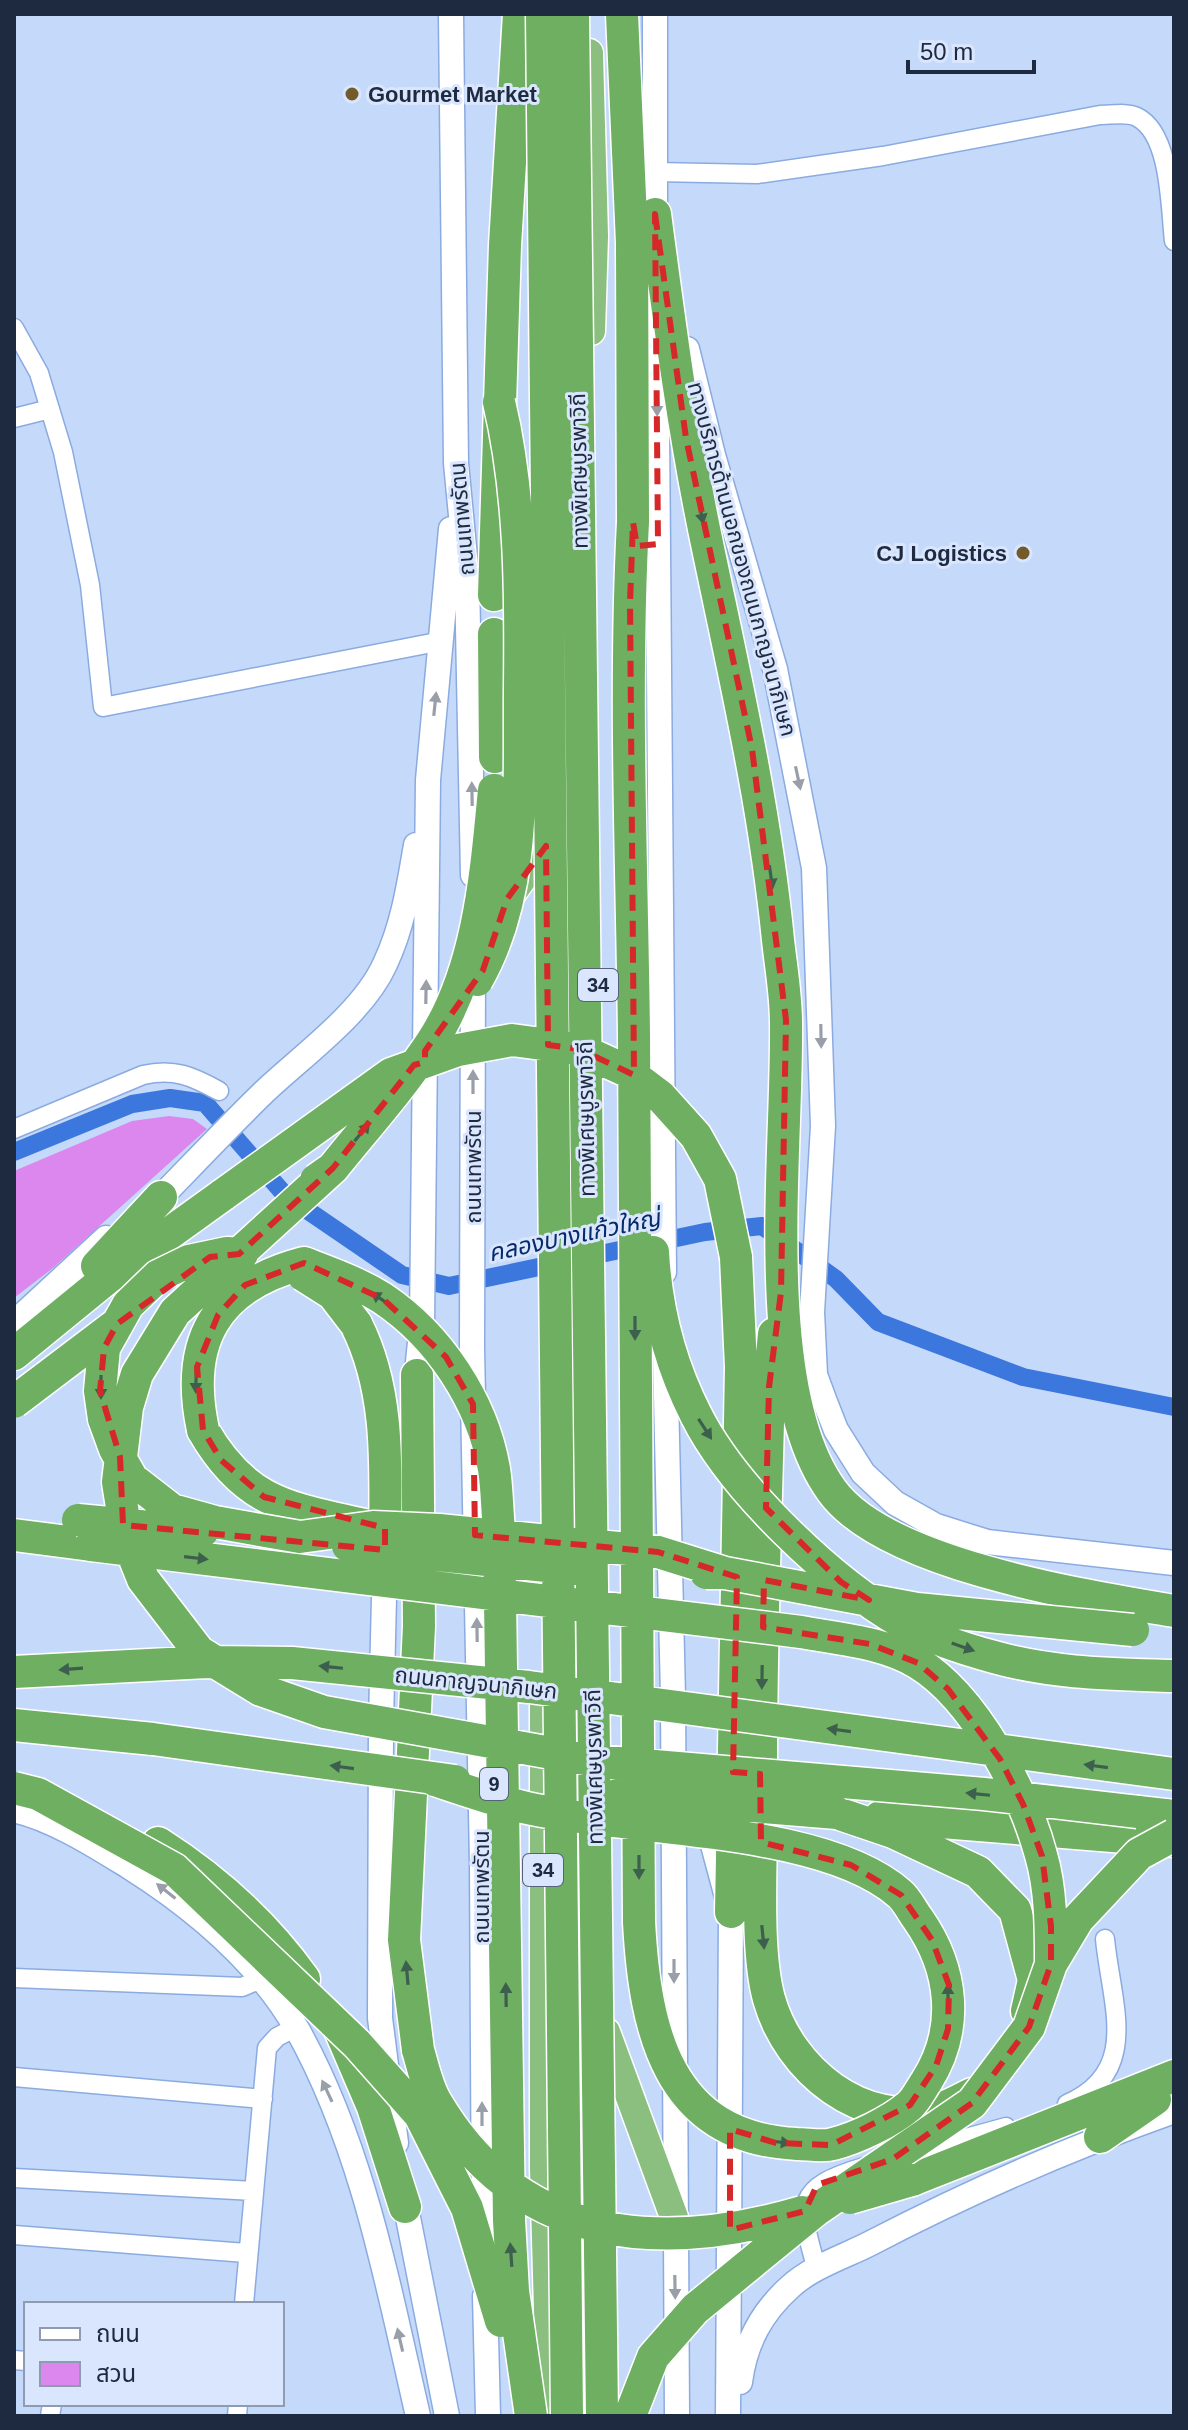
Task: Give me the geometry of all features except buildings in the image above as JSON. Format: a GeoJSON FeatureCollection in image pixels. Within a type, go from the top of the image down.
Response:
{"type":"FeatureCollection","features":[{"type":"Feature","properties":{"kind":"highway"},"geometry":{"type":"LineString","coordinates":[[494,595],[499,402],[519,14]]}},
{"type":"Feature","properties":{"kind":"highway","name":"34"},"geometry":{"type":"LineString","coordinates":[[534,14],[549,1252],[545,1324],[543,1846],[544,2168],[551,2416]]}},
{"type":"Feature","properties":{"kind":"highway","name":"ทางพิเศษบูรพาวิถี"},"geometry":{"type":"LineString","coordinates":[[542,14],[567,2416]]}},
{"type":"Feature","properties":{"kind":"highway","name":"ทางพิเศษบูรพาวิถี"},"geometry":{"type":"LineString","coordinates":[[573,14],[602,2416]]}},
{"type":"Feature","properties":{"kind":"highway","name":"34"},"geometry":{"type":"LineString","coordinates":[[588,14],[594,236],[590,401],[597,760],[610,2416]]}},
{"type":"Feature","properties":{"kind":"highway"},"geometry":{"type":"LineString","coordinates":[[435,1780],[528,1808],[635,1824],[650,1826],[712,1835],[773,1843],[851,1865],[901,1895],[932,1940],[949,1985],[948,2029],[936,2066],[910,2105],[831,2145],[776,2143],[739,2134],[706,2114],[678,2086],[657,2041],[643,1987],[638,1826],[638,1811],[638,1795],[638,1779],[638,1763],[638,1747],[637,1603],[637,1523],[632,814],[629,634],[633,522],[632,243],[622,14]]}},
{"type":"Feature","properties":{"kind":"highway"},"geometry":{"type":"LineString","coordinates":[[655,214],[686,438],[752,749],[773,885],[786,1020],[781,1292],[769,1387],[760,1771],[761,1920],[769,1998],[788,2042],[818,2080],[857,2104],[903,2113],[939,2109],[975,2093],[1007,2060],[1024,2027],[1034,1980],[1015,1910],[978,1872],[893,1832],[837,1813]]}},
{"type":"Feature","properties":{"kind":"highway"},"geometry":{"type":"LineString","coordinates":[[499,402],[512,478],[520,637],[518,830],[507,899],[487,959],[464,1003],[333,1168],[175,1312],[137,1374],[127,1407],[118,1482],[127,1539],[143,1579],[199,1652],[261,1690],[324,1712],[596,1761],[984,1794],[1138,1825],[1174,1838]]}},
{"type":"Feature","properties":{"kind":"highway"},"geometry":{"type":"LineString","coordinates":[[633,522],[646,633],[654,1269],[661,1317],[676,1370],[697,1417],[730,1468],[776,1519],[841,1582],[904,1623],[996,1658],[1065,1671],[1174,1676]]}},
{"type":"Feature","properties":{"kind":"highway"},"geometry":{"type":"LineString","coordinates":[[494,634],[495,757]]}},
{"type":"Feature","properties":{"kind":"highway"},"geometry":{"type":"LineString","coordinates":[[433,1041],[458,985],[472,939],[483,893],[494,790]]}},
{"type":"Feature","properties":{"kind":"highway"},"geometry":{"type":"LineString","coordinates":[[473,946],[546,846]]}},
{"type":"Feature","properties":{"kind":"highway"},"geometry":{"type":"LineString","coordinates":[[14,1354],[106,1279],[391,1074],[458,1050],[512,1040],[579,1049],[627,1071],[660,1096],[696,1136],[720,1179],[736,1257],[741,1367],[731,1912]]}},
{"type":"Feature","properties":{"kind":"highway"},"geometry":{"type":"LineString","coordinates":[[14,1402],[333,1168]]}},
{"type":"Feature","properties":{"kind":"highway"},"geometry":{"type":"LineString","coordinates":[[14,1346],[140,1224],[161,1197]]}},
{"type":"Feature","properties":{"kind":"highway"},"geometry":{"type":"LineString","coordinates":[[384,1597],[384,1450],[379,1387],[369,1351],[356,1324],[333,1294],[282,1260],[227,1253],[189,1261],[158,1276],[128,1305],[104,1348],[100,1391],[111,1439],[132,1479],[172,1510],[215,1522],[300,1537],[373,1527],[439,1530],[658,1552],[725,1573],[917,1609],[1133,1630],[1174,1630]]}},
{"type":"Feature","properties":{"kind":"highway"},"geometry":{"type":"LineString","coordinates":[[373,1527],[264,1497],[243,1483],[221,1460],[203,1430],[196,1397],[197,1367],[218,1315],[245,1285],[278,1270],[304,1263],[347,1280],[383,1299],[418,1328],[446,1357],[475,1407],[494,1468],[499,1545],[509,2220],[513,2291],[531,2416]]}},
{"type":"Feature","properties":{"kind":"highway"},"geometry":{"type":"LineString","coordinates":[[781,1292],[804,1441],[833,1493],[849,1508],[878,1529],[919,1549],[989,1572],[1174,1611]]}},
{"type":"Feature","properties":{"kind":"highway"},"geometry":{"type":"LineString","coordinates":[[417,1375],[419,1626],[404,1940],[418,2050],[434,2100],[466,2146],[498,2176],[565,2218],[620,2232],[661,2236],[712,2234],[758,2225],[912,2180],[1174,2076]]}},
{"type":"Feature","properties":{"kind":"highway"},"geometry":{"type":"LineString","coordinates":[[14,1516],[84,1533],[801,1632],[870,1644],[918,1663],[969,1713],[1000,1759],[1023,1804],[1042,1856],[1051,1926],[1051,1964]]}},
{"type":"Feature","properties":{"kind":"highway"},"geometry":{"type":"LineString","coordinates":[[14,1535],[84,1533],[647,1575],[725,1573]]}},
{"type":"Feature","properties":{"kind":"highway","name":"ถนนกาญจนาภิเษก"},"geometry":{"type":"LineString","coordinates":[[14,1672],[207,1662],[292,1663],[529,1687],[1174,1774]]}},
{"type":"Feature","properties":{"kind":"highway","name":"9"},"geometry":{"type":"LineString","coordinates":[[14,1725],[153,1739],[435,1780],[837,1813],[1138,1825]]}},
{"type":"Feature","properties":{"kind":"highway"},"geometry":{"type":"LineString","coordinates":[[14,1781],[44,1787],[158,1843],[206,1874],[255,1919],[345,2037],[373,2107],[405,2207]]}},
{"type":"Feature","properties":{"kind":"highway"},"geometry":{"type":"LineString","coordinates":[[14,1788],[38,1794],[174,1869],[357,2044],[420,2115],[467,2208],[531,2416]]}},
{"type":"Feature","properties":{"kind":"highway"},"geometry":{"type":"LineString","coordinates":[[1138,1825],[1174,1816]]}},
{"type":"Feature","properties":{"kind":"highway"},"geometry":{"type":"LineString","coordinates":[[630,2416],[653,2357],[695,2309],[816,2210],[972,2103],[1029,2027],[1051,1964],[1078,1919],[1111,1880],[1139,1854],[1174,1838]]}},
{"type":"Feature","properties":{"kind":"highway"},"geometry":{"type":"LineString","coordinates":[[606,2032],[674,2217]]}},
{"type":"Feature","properties":{"kind":"highway"},"geometry":{"type":"LineString","coordinates":[[1100,2137],[1174,2086]]}},
{"type":"Feature","properties":{"kind":"main road","name":"ถนนเทพรัตน"},"geometry":{"type":"LineString","coordinates":[[451,14],[456,463],[467,578],[473,946],[472,1347],[488,2416]]}},
{"type":"Feature","properties":{"kind":"main road"},"geometry":{"type":"LineString","coordinates":[[655,14],[664,1279],[673,1697],[677,2416]]}},
{"type":"Feature","properties":{"kind":"main road","name":"ทางบริการด้านนอกของถนนกาญจนาภิเษก"},"geometry":{"type":"LineString","coordinates":[[655,214],[713,455],[775,669],[814,868],[823,1126],[812,1312],[815,1375],[836,1430],[863,1473],[895,1503],[936,1526],[987,1542],[1174,1563]]}},
{"type":"Feature","properties":{"kind":"main road"},"geometry":{"type":"LineString","coordinates":[[14,1323],[132,1215],[161,1197],[264,1093],[331,1032],[384,966],[404,914],[428,780],[456,463]]}},
{"type":"Feature","properties":{"kind":"main road"},"geometry":{"type":"LineString","coordinates":[[428,780],[422,1323],[384,1597],[380,2018],[405,2207],[447,2416]]}},
{"type":"Feature","properties":{"kind":"main road"},"geometry":{"type":"LineString","coordinates":[[673,1697],[731,1912],[728,2416]]}},
{"type":"Feature","properties":{"kind":"main road"},"geometry":{"type":"LineString","coordinates":[[14,1810],[93,1844],[157,1884],[214,1929],[261,1979],[296,2027],[342,2124],[418,2416]]}},
{"type":"Feature","properties":{"kind":"main road"},"geometry":{"type":"LineString","coordinates":[[736,2416],[745,2352],[762,2318],[792,2284],[951,2202],[1100,2137],[1174,2111]]}},
{"type":"Feature","properties":{"kind":"street"},"geometry":{"type":"LineString","coordinates":[[655,172],[757,174],[883,156],[1100,115],[1135,115],[1153,129],[1164,157],[1174,241]]}},
{"type":"Feature","properties":{"kind":"street"},"geometry":{"type":"LineString","coordinates":[[14,328],[39,373],[50,409],[90,585],[103,707],[442,641]]}},
{"type":"Feature","properties":{"kind":"street"},"geometry":{"type":"LineString","coordinates":[[14,418],[50,409]]}},
{"type":"Feature","properties":{"kind":"street"},"geometry":{"type":"LineString","coordinates":[[14,1129],[143,1075],[162,1071],[186,1074],[219,1091]]}},
{"type":"Feature","properties":{"kind":"street"},"geometry":{"type":"LineString","coordinates":[[817,2270],[807,2237],[805,2210],[817,2185],[831,2176],[991,2133],[1082,2097],[1105,2079],[1113,2066],[1116,2042],[1105,1939]]}},
{"type":"Feature","properties":{"kind":"street"},"geometry":{"type":"LineString","coordinates":[[14,1978],[242,1987],[261,1979]]}},
{"type":"Feature","properties":{"kind":"street"},"geometry":{"type":"LineString","coordinates":[[244,2302],[246,2253],[267,2048],[277,2037],[296,2027]]}},
{"type":"Feature","properties":{"kind":"street"},"geometry":{"type":"LineString","coordinates":[[14,2077],[263,2099]]}},
{"type":"Feature","properties":{"kind":"street"},"geometry":{"type":"LineString","coordinates":[[14,2178],[254,2191]]}},
{"type":"Feature","properties":{"kind":"street"},"geometry":{"type":"LineString","coordinates":[[14,2235],[246,2253]]}},
{"type":"Feature","properties":{"kind":"highlighted area"},"geometry":{"type":"Polygon","coordinates":[[[655,214],[686,438],[752,749],[786,1020],[781,1292],[769,1387],[766,1508],[841,1582],[869,1600],[764,1580],[763,1627],[870,1644],[918,1663],[948,1689],[1000,1759],[1023,1804],[1042,1856],[1051,1926],[1051,1964],[1029,2027],[972,2103],[893,2159],[817,2185],[805,2211],[730,2230],[730,2129],[776,2143],[831,2145],[910,2105],[936,2066],[948,2029],[949,1985],[932,1940],[901,1895],[851,1865],[761,1842],[760,1774],[733,1772],[737,1577],[658,1552],[475,1535],[473,1404],[446,1357],[383,1299],[304,1263],[245,1285],[218,1315],[197,1367],[203,1430],[221,1460],[264,1497],[385,1528],[385,1550],[123,1525],[120,1457],[100,1391],[104,1348],[117,1324],[210,1257],[239,1254],[333,1168],[414,1065],[425,1062],[425,1051],[483,970],[507,899],[546,846],[548,1045],[579,1049],[634,1075],[630,603],[633,522],[637,546],[658,544],[655,214]]]}},
{"type":"Feature","properties":{"kind":"green space"},"geometry":{"type":"Polygon","coordinates":[[[169,1116],[193,1119],[207,1129],[53,1268],[14,1298],[14,1171],[132,1121],[169,1116]]]}},
{"type":"Feature","properties":{"kind":"waterway","name":"คลองบางแก้วใหญ่"},"geometry":{"type":"LineString","coordinates":[[14,1152],[132,1104],[170,1098],[205,1103],[285,1195],[402,1275],[449,1286],[705,1232],[762,1226],[836,1279],[878,1322],[1023,1377],[1174,1407]]}},
{"type":"Feature","properties":{"kind":"place","name":"Gourmet Market"},"geometry":{"type":"Point","coordinates":[352,94]}},
{"type":"Feature","properties":{"kind":"place","name":"CJ Logistics"},"geometry":{"type":"Point","coordinates":[1023,553]}}]}
